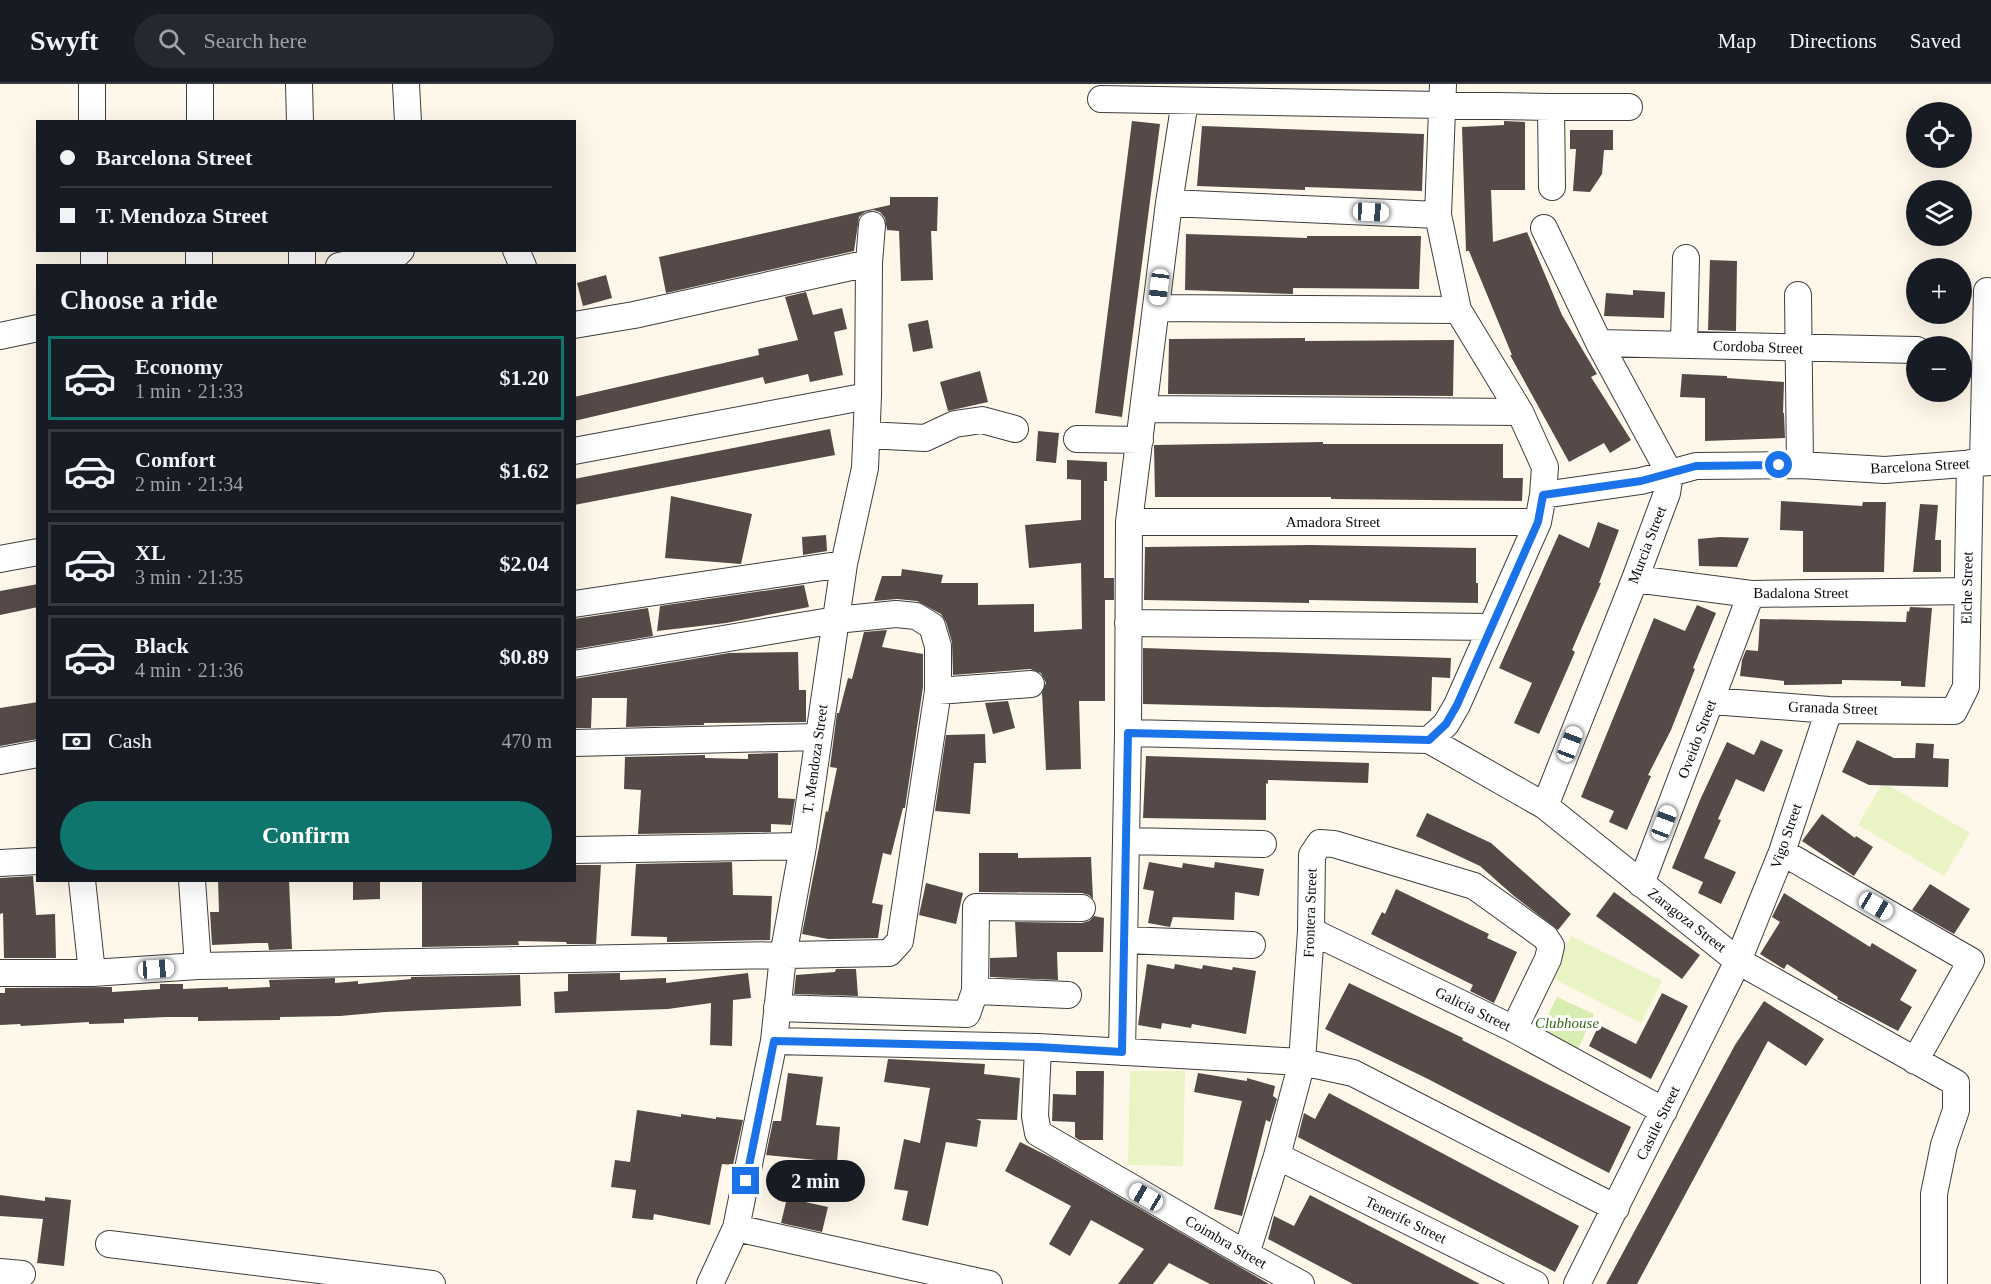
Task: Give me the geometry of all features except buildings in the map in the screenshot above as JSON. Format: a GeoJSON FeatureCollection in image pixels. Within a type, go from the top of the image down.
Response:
{"type":"FeatureCollection","features":[{"type":"Feature","properties":{"kind":"street"},"geometry":{"type":"LineString","coordinates":[[92,84],[92,120]]}},
{"type":"Feature","properties":{"kind":"street"},"geometry":{"type":"LineString","coordinates":[[200,84],[200,120]]}},
{"type":"Feature","properties":{"kind":"street"},"geometry":{"type":"LineString","coordinates":[[299,84],[300,120]]}},
{"type":"Feature","properties":{"kind":"street"},"geometry":{"type":"LineString","coordinates":[[406,84],[408,120]]}},
{"type":"Feature","properties":{"kind":"street"},"geometry":{"type":"LineString","coordinates":[[1128,733],[1429,740],[1446,724],[1457,705],[1538,522],[1545,467],[1520,412],[1458,310],[1438,215],[1442,95]]}},
{"type":"Feature","properties":{"kind":"street"},"geometry":{"type":"LineString","coordinates":[[1101,99],[1185,101],[1442,95],[1551,107],[1629,107]]}},
{"type":"Feature","properties":{"kind":"street"},"geometry":{"type":"LineString","coordinates":[[1122,1052],[1129,522],[1169,203],[1185,101]]}},
{"type":"Feature","properties":{"kind":"street"},"geometry":{"type":"LineString","coordinates":[[1551,107],[1552,187]]}},
{"type":"Feature","properties":{"kind":"street"},"geometry":{"type":"LineString","coordinates":[[1169,203],[1438,215]]}},
{"type":"Feature","properties":{"kind":"street","name":"T. Mendoza Street"},"geometry":{"type":"LineString","coordinates":[[710,1284],[736,1228],[774,1041],[783,956],[803,846],[844,564],[865,468],[869,263],[872,225]]}},
{"type":"Feature","properties":{"kind":"street"},"geometry":{"type":"LineString","coordinates":[[1544,228],[1599,343],[1670,474]]}},
{"type":"Feature","properties":{"kind":"street"},"geometry":{"type":"LineString","coordinates":[[349,264],[399,252]]}},
{"type":"Feature","properties":{"kind":"street"},"geometry":{"type":"LineString","coordinates":[[1684,345],[1686,258]]}},
{"type":"Feature","properties":{"kind":"street"},"geometry":{"type":"LineString","coordinates":[[576,325],[634,315],[869,263]]}},
{"type":"Feature","properties":{"kind":"street","name":"Elche Street"},"geometry":{"type":"LineString","coordinates":[[1954,711],[1966,687],[1967,591],[1981,462],[1974,351],[1987,291]]}},
{"type":"Feature","properties":{"kind":"street"},"geometry":{"type":"LineString","coordinates":[[1798,295],[1800,465]]}},
{"type":"Feature","properties":{"kind":"street"},"geometry":{"type":"LineString","coordinates":[[1156,308],[1458,310]]}},
{"type":"Feature","properties":{"kind":"street"},"geometry":{"type":"LineString","coordinates":[[0,336],[36,328]]}},
{"type":"Feature","properties":{"kind":"street","name":"Cordoba Street"},"geometry":{"type":"LineString","coordinates":[[1599,343],[1906,350]]}},
{"type":"Feature","properties":{"kind":"street"},"geometry":{"type":"LineString","coordinates":[[576,452],[868,396]]}},
{"type":"Feature","properties":{"kind":"street"},"geometry":{"type":"LineString","coordinates":[[1144,408],[1520,412]]}},
{"type":"Feature","properties":{"kind":"street"},"geometry":{"type":"LineString","coordinates":[[867,435],[925,438],[955,424],[982,420],[1015,429]]}},
{"type":"Feature","properties":{"kind":"street"},"geometry":{"type":"LineString","coordinates":[[1077,439],[1140,440]]}},
{"type":"Feature","properties":{"kind":"street","name":"Barcelona Street"},"geometry":{"type":"LineString","coordinates":[[1543,495],[1641,481],[1696,466],[1800,465],[1886,470],[1981,462]]}},
{"type":"Feature","properties":{"kind":"street","name":"Murcia Street"},"geometry":{"type":"LineString","coordinates":[[1545,806],[1635,579],[1667,493],[1670,474]]}},
{"type":"Feature","properties":{"kind":"street","name":"Amadora Street"},"geometry":{"type":"LineString","coordinates":[[1129,522],[1538,522]]}},
{"type":"Feature","properties":{"kind":"street"},"geometry":{"type":"LineString","coordinates":[[0,559],[36,552]]}},
{"type":"Feature","properties":{"kind":"street"},"geometry":{"type":"LineString","coordinates":[[576,604],[844,564]]}},
{"type":"Feature","properties":{"kind":"street","name":"Badalona Street"},"geometry":{"type":"LineString","coordinates":[[1635,579],[1751,594],[1967,591]]}},
{"type":"Feature","properties":{"kind":"street","name":"Oveido Street"},"geometry":{"type":"LineString","coordinates":[[1641,884],[1751,594]]}},
{"type":"Feature","properties":{"kind":"street"},"geometry":{"type":"LineString","coordinates":[[0,973],[92,973],[198,966],[889,953],[900,941],[938,691],[938,646],[932,626],[916,616],[896,614],[836,620],[576,664]]}},
{"type":"Feature","properties":{"kind":"street"},"geometry":{"type":"LineString","coordinates":[[1128,623],[1491,627]]}},
{"type":"Feature","properties":{"kind":"street"},"geometry":{"type":"LineString","coordinates":[[938,691],[1031,684]]}},
{"type":"Feature","properties":{"kind":"street","name":"Granada Street"},"geometry":{"type":"LineString","coordinates":[[1712,701],[1829,710],[1954,711]]}},
{"type":"Feature","properties":{"kind":"street","name":"Vigo Street"},"geometry":{"type":"LineString","coordinates":[[1738,961],[1782,852],[1829,710]]}},
{"type":"Feature","properties":{"kind":"street"},"geometry":{"type":"LineString","coordinates":[[576,743],[818,737]]}},
{"type":"Feature","properties":{"kind":"street","name":"Zaragoza Street"},"geometry":{"type":"LineString","coordinates":[[1429,740],[1545,806],[1738,961],[1956,1083],[1956,1110],[1944,1144],[1934,1194],[1934,1284]]}},
{"type":"Feature","properties":{"kind":"street"},"geometry":{"type":"LineString","coordinates":[[0,761],[36,754]]}},
{"type":"Feature","properties":{"kind":"street"},"geometry":{"type":"LineString","coordinates":[[1126,841],[1263,844]]}},
{"type":"Feature","properties":{"kind":"street","name":"Frontera Street"},"geometry":{"type":"LineString","coordinates":[[1246,1254],[1277,1156],[1302,1062],[1311,931],[1312,855],[1320,843],[1334,844],[1474,886],[1545,937],[1551,946],[1548,959],[1514,1029]]}},
{"type":"Feature","properties":{"kind":"street"},"geometry":{"type":"LineString","coordinates":[[576,850],[803,846]]}},
{"type":"Feature","properties":{"kind":"street"},"geometry":{"type":"LineString","coordinates":[[1782,852],[1971,961],[1915,1061]]}},
{"type":"Feature","properties":{"kind":"street"},"geometry":{"type":"LineString","coordinates":[[0,863],[36,861]]}},
{"type":"Feature","properties":{"kind":"street"},"geometry":{"type":"LineString","coordinates":[[82,882],[92,973]]}},
{"type":"Feature","properties":{"kind":"street"},"geometry":{"type":"LineString","coordinates":[[192,882],[198,966]]}},
{"type":"Feature","properties":{"kind":"street"},"geometry":{"type":"LineString","coordinates":[[777,1008],[967,1014],[975,991],[976,907],[1082,908]]}},
{"type":"Feature","properties":{"kind":"street","name":"Galicia Street"},"geometry":{"type":"LineString","coordinates":[[1311,931],[1514,1029],[1664,1111]]}},
{"type":"Feature","properties":{"kind":"street"},"geometry":{"type":"LineString","coordinates":[[1125,940],[1252,945]]}},
{"type":"Feature","properties":{"kind":"street","name":"Castile Street"},"geometry":{"type":"LineString","coordinates":[[1577,1284],[1738,961]]}},
{"type":"Feature","properties":{"kind":"street"},"geometry":{"type":"LineString","coordinates":[[975,991],[1068,995]]}},
{"type":"Feature","properties":{"kind":"street"},"geometry":{"type":"LineString","coordinates":[[774,1041],[1038,1047],[1302,1062],[1353,1073],[1616,1208]]}},
{"type":"Feature","properties":{"kind":"street","name":"Coimbra Street"},"geometry":{"type":"LineString","coordinates":[[1038,1047],[1035,1116],[1038,1133],[1301,1284]]}},
{"type":"Feature","properties":{"kind":"street","name":"Tenerife Street"},"geometry":{"type":"LineString","coordinates":[[1277,1156],[1535,1284]]}},
{"type":"Feature","properties":{"kind":"street"},"geometry":{"type":"LineString","coordinates":[[736,1228],[989,1284]]}},
{"type":"Feature","properties":{"kind":"street"},"geometry":{"type":"LineString","coordinates":[[109,1244],[432,1284]]}},
{"type":"Feature","properties":{"kind":"green space"},"geometry":{"type":"Polygon","coordinates":[[[1883,782],[1970,833],[1944,876],[1858,825],[1883,782]]]}},
{"type":"Feature","properties":{"kind":"green space"},"geometry":{"type":"Polygon","coordinates":[[[1571,936],[1662,981],[1641,1023],[1550,977],[1571,936]]]}},
{"type":"Feature","properties":{"kind":"green space","name":"Clubhouse"},"geometry":{"type":"Polygon","coordinates":[[[1557,997],[1594,1014],[1578,1049],[1540,1031],[1557,997]]]}},
{"type":"Feature","properties":{"kind":"green space"},"geometry":{"type":"Polygon","coordinates":[[[1130,1071],[1185,1071],[1183,1166],[1128,1165],[1130,1071]]]}},
{"type":"Feature","properties":{"kind":"route"},"geometry":{"type":"LineString","coordinates":[[746,1181],[774,1041],[1038,1047],[1122,1052],[1128,733],[1429,740],[1446,724],[1457,705],[1538,522],[1543,495],[1641,481],[1696,466],[1779,465]]}}]}
